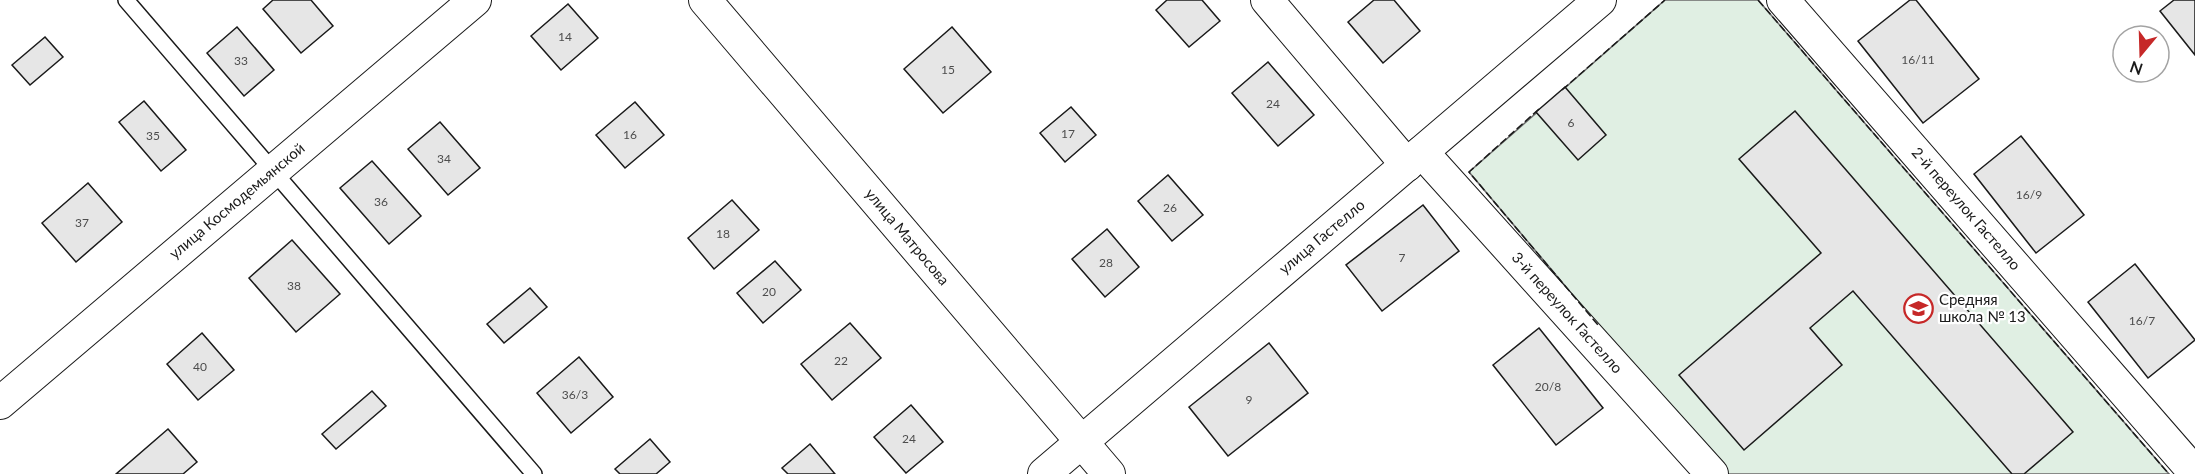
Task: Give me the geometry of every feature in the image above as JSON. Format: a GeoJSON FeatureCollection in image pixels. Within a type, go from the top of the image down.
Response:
{"type":"FeatureCollection","features":[{"type":"Feature","properties":{"kind":"street","name":"улица Космодемьянской"},"geometry":{"type":"LineString","coordinates":[[0,403],[475,0]]}},
{"type":"Feature","properties":{"kind":"street","name":"улица Матросова"},"geometry":{"type":"LineString","coordinates":[[705,0],[1109,474]]}},
{"type":"Feature","properties":{"kind":"street","name":"3-й переулок Гастелло"},"geometry":{"type":"LineString","coordinates":[[1267,0],[1712,474]]}},
{"type":"Feature","properties":{"kind":"street","name":"улица Гастелло"},"geometry":{"type":"LineString","coordinates":[[1044,474],[1599,0]]}},
{"type":"Feature","properties":{"kind":"street","name":"2-й переулок Гастелло"},"geometry":{"type":"LineString","coordinates":[[1783,0],[2195,473]]}},
{"type":"Feature","properties":{"kind":"lane"},"geometry":{"type":"LineString","coordinates":[[126,0],[534,474]]}},
{"type":"Feature","properties":{"kind":"green space"},"geometry":{"type":"Polygon","coordinates":[[[1665,0],[1758,0],[2169,474],[1724,474],[1469,172],[1665,0]]]}},
{"type":"Feature","properties":{"kind":"building"},"geometry":{"type":"Polygon","coordinates":[[[273,0],[311,0],[333,26],[301,53],[263,9],[273,0]]]}},
{"type":"Feature","properties":{"kind":"building"},"geometry":{"type":"Polygon","coordinates":[[[1167,0],[1202,0],[1220,21],[1189,47],[1156,10],[1167,0]]]}},
{"type":"Feature","properties":{"kind":"building"},"geometry":{"type":"Polygon","coordinates":[[[1374,0],[1394,0],[1420,31],[1383,63],[1348,22],[1374,0]]]}},
{"type":"Feature","properties":{"kind":"building"},"geometry":{"type":"Polygon","coordinates":[[[1910,0],[1916,0],[1979,79],[1923,123],[1858,41],[1910,0]]]}},
{"type":"Feature","properties":{"kind":"building"},"geometry":{"type":"Polygon","coordinates":[[[2174,0],[2195,0],[2195,55],[2171,24],[2160,11],[2174,0]]]}},
{"type":"Feature","properties":{"kind":"building"},"geometry":{"type":"Polygon","coordinates":[[[568,4],[598,38],[561,70],[531,36],[568,4]]]}},
{"type":"Feature","properties":{"kind":"building"},"geometry":{"type":"Polygon","coordinates":[[[237,27],[274,70],[244,96],[207,53],[237,27]]]}},
{"type":"Feature","properties":{"kind":"building"},"geometry":{"type":"Polygon","coordinates":[[[952,27],[991,72],[943,113],[904,69],[952,27]]]}},
{"type":"Feature","properties":{"kind":"building"},"geometry":{"type":"Polygon","coordinates":[[[45,37],[63,57],[30,85],[12,65],[45,37]]]}},
{"type":"Feature","properties":{"kind":"building"},"geometry":{"type":"Polygon","coordinates":[[[1268,62],[1314,115],[1278,146],[1232,93],[1268,62]]]}},
{"type":"Feature","properties":{"kind":"building"},"geometry":{"type":"Polygon","coordinates":[[[1565,87],[1606,135],[1578,160],[1536,112],[1565,87]]]}},
{"type":"Feature","properties":{"kind":"building"},"geometry":{"type":"Polygon","coordinates":[[[144,101],[186,150],[161,171],[119,122],[144,101]]]}},
{"type":"Feature","properties":{"kind":"building"},"geometry":{"type":"Polygon","coordinates":[[[635,102],[664,135],[625,168],[596,135],[635,102]]]}},
{"type":"Feature","properties":{"kind":"building"},"geometry":{"type":"Polygon","coordinates":[[[1071,107],[1096,135],[1065,162],[1040,133],[1071,107]]]}},
{"type":"Feature","properties":{"kind":"building","name":"Средняя школа № 13"},"geometry":{"type":"Polygon","coordinates":[[[1795,111],[2073,432],[2024,474],[2012,474],[1853,291],[1810,328],[1842,365],[1744,450],[1679,375],[1821,253],[1739,159],[1795,111]]]}},
{"type":"Feature","properties":{"kind":"building"},"geometry":{"type":"Polygon","coordinates":[[[440,122],[480,168],[448,195],[408,149],[440,122]]]}},
{"type":"Feature","properties":{"kind":"building"},"geometry":{"type":"Polygon","coordinates":[[[2021,136],[2084,215],[2036,253],[1974,174],[2021,136]]]}},
{"type":"Feature","properties":{"kind":"building"},"geometry":{"type":"Polygon","coordinates":[[[372,161],[421,216],[389,244],[340,188],[372,161]]]}},
{"type":"Feature","properties":{"kind":"building"},"geometry":{"type":"Polygon","coordinates":[[[1168,175],[1203,215],[1172,241],[1138,201],[1168,175]]]}},
{"type":"Feature","properties":{"kind":"building"},"geometry":{"type":"Polygon","coordinates":[[[88,183],[122,222],[76,262],[42,223],[88,183]]]}},
{"type":"Feature","properties":{"kind":"building"},"geometry":{"type":"Polygon","coordinates":[[[732,200],[759,230],[714,269],[688,238],[732,200]]]}},
{"type":"Feature","properties":{"kind":"building"},"geometry":{"type":"Polygon","coordinates":[[[1423,205],[1459,251],[1382,311],[1346,265],[1423,205]]]}},
{"type":"Feature","properties":{"kind":"building"},"geometry":{"type":"Polygon","coordinates":[[[1107,229],[1139,267],[1105,297],[1072,259],[1107,229]]]}},
{"type":"Feature","properties":{"kind":"building"},"geometry":{"type":"Polygon","coordinates":[[[292,240],[340,294],[296,332],[249,278],[292,240]]]}},
{"type":"Feature","properties":{"kind":"building"},"geometry":{"type":"Polygon","coordinates":[[[775,261],[801,290],[763,323],[737,293],[775,261]]]}},
{"type":"Feature","properties":{"kind":"building"},"geometry":{"type":"Polygon","coordinates":[[[2135,264],[2195,340],[2148,378],[2088,302],[2135,264]]]}},
{"type":"Feature","properties":{"kind":"building"},"geometry":{"type":"Polygon","coordinates":[[[530,288],[547,307],[504,343],[487,324],[530,288]]]}},
{"type":"Feature","properties":{"kind":"building"},"geometry":{"type":"Polygon","coordinates":[[[850,323],[881,358],[832,400],[801,364],[850,323]]]}},
{"type":"Feature","properties":{"kind":"building"},"geometry":{"type":"Polygon","coordinates":[[[1539,328],[1603,408],[1556,445],[1493,365],[1539,328]]]}},
{"type":"Feature","properties":{"kind":"building"},"geometry":{"type":"Polygon","coordinates":[[[202,333],[234,370],[198,400],[167,364],[202,333]]]}},
{"type":"Feature","properties":{"kind":"building"},"geometry":{"type":"Polygon","coordinates":[[[1269,343],[1308,393],[1228,456],[1189,407],[1269,343]]]}},
{"type":"Feature","properties":{"kind":"building"},"geometry":{"type":"Polygon","coordinates":[[[579,357],[613,397],[571,433],[537,393],[579,357]]]}},
{"type":"Feature","properties":{"kind":"building"},"geometry":{"type":"Polygon","coordinates":[[[372,391],[386,406],[336,449],[322,434],[372,391]]]}},
{"type":"Feature","properties":{"kind":"building"},"geometry":{"type":"Polygon","coordinates":[[[911,405],[943,442],[906,473],[874,437],[911,405]]]}},
{"type":"Feature","properties":{"kind":"building"},"geometry":{"type":"Polygon","coordinates":[[[168,429],[197,462],[183,474],[116,474],[168,429]]]}},
{"type":"Feature","properties":{"kind":"building"},"geometry":{"type":"Polygon","coordinates":[[[650,439],[670,462],[656,474],[620,474],[615,469],[650,439]]]}},
{"type":"Feature","properties":{"kind":"building"},"geometry":{"type":"Polygon","coordinates":[[[810,444],[835,474],[788,474],[782,468],[810,444]]]}},
{"type":"Feature","properties":{"kind":"fence"},"geometry":{"type":"LineString","coordinates":[[1562,90],[1665,0]]}},
{"type":"Feature","properties":{"kind":"fence"},"geometry":{"type":"LineString","coordinates":[[1758,0],[2169,474]]}},
{"type":"Feature","properties":{"kind":"fence"},"geometry":{"type":"LineString","coordinates":[[1539,109],[1469,172],[1598,325]]}},
{"type":"Feature","properties":{"kind":"place","name":"Средняя школа № 13"},"geometry":{"type":"Point","coordinates":[1918,309]}}]}
